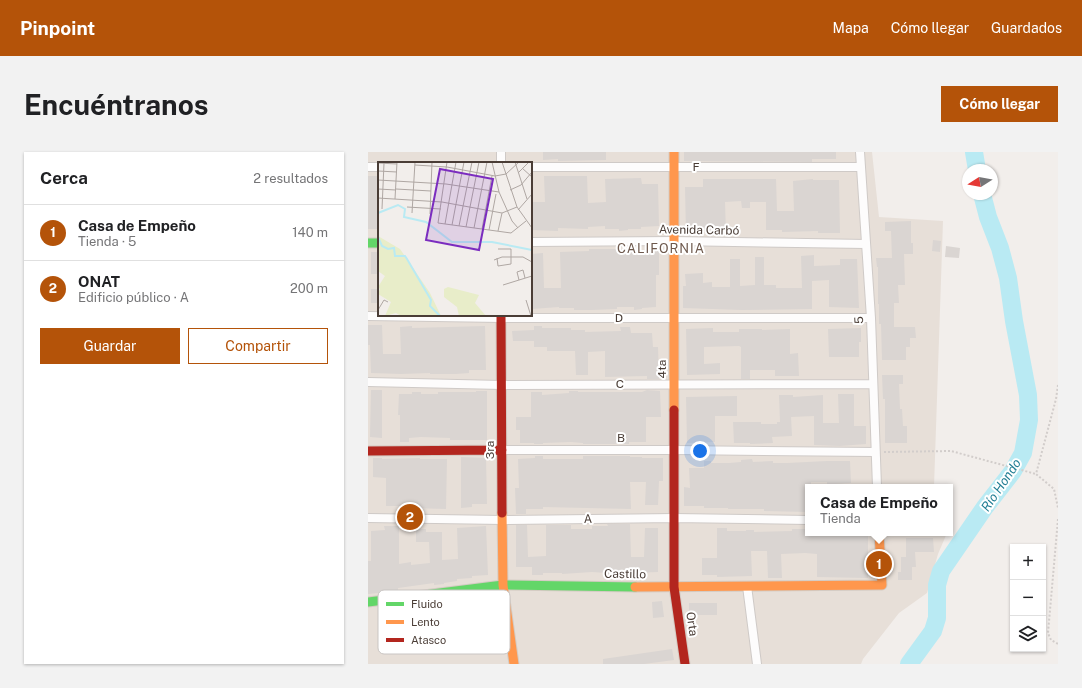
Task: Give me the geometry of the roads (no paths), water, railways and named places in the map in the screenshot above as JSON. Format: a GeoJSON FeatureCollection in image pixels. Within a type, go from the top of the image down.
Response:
{"type":"FeatureCollection","features":[{"type":"Feature","properties":{"kind":"street","name":"4ta"},"geometry":{"type":"LineString","coordinates":[[674,152],[674,587]]}},
{"type":"Feature","properties":{"kind":"street","name":"5"},"geometry":{"type":"LineString","coordinates":[[860,152],[871,318],[877,484]]}},
{"type":"Feature","properties":{"kind":"street","name":"F"},"geometry":{"type":"LineString","coordinates":[[532,167],[861,167]]}},
{"type":"Feature","properties":{"kind":"street","name":"Avenida Carbó"},"geometry":{"type":"LineString","coordinates":[[532,242],[674,241],[866,244]]}},
{"type":"Feature","properties":{"kind":"street","name":"D"},"geometry":{"type":"LineString","coordinates":[[368,316],[871,318]]}},
{"type":"Feature","properties":{"kind":"street","name":"3ra"},"geometry":{"type":"LineString","coordinates":[[501,317],[504,590]]}},
{"type":"Feature","properties":{"kind":"street","name":"C"},"geometry":{"type":"LineString","coordinates":[[368,382],[502,385],[873,384]]}},
{"type":"Feature","properties":{"kind":"street","name":"B"},"geometry":{"type":"LineString","coordinates":[[368,452],[674,450],[875,452]]}},
{"type":"Feature","properties":{"kind":"street","name":"A"},"geometry":{"type":"LineString","coordinates":[[368,518],[503,520],[674,518],[805,520]]}},
{"type":"Feature","properties":{"kind":"street","name":"Castillo"},"geometry":{"type":"LineString","coordinates":[[463,590],[503,585],[674,587],[882,585],[879,536]]}},
{"type":"Feature","properties":{"kind":"street"},"geometry":{"type":"LineString","coordinates":[[747,586],[756,664]]}},
{"type":"Feature","properties":{"kind":"street","name":"Orta"},"geometry":{"type":"LineString","coordinates":[[674,587],[685,664]]}},
{"type":"Feature","properties":{"kind":"street","name":"Castillo"},"geometry":{"type":"LineString","coordinates":[[368,602],[378,601]]}},
{"type":"Feature","properties":{"kind":"street","name":"3ra"},"geometry":{"type":"LineString","coordinates":[[510,635],[514,664]]}},
{"type":"Feature","properties":{"kind":"waterway","name":"Río Hondo"},"geometry":{"type":"LineString","coordinates":[[974,152],[976,164]]}},
{"type":"Feature","properties":{"kind":"waterway","name":"Río Hondo"},"geometry":{"type":"LineString","coordinates":[[909,664],[933,631],[937,618],[937,585],[941,571],[985,507],[1013,471],[1023,453],[1029,420],[1028,395],[1014,321],[1008,278],[1000,248],[988,217],[984,200]]}},
{"type":"Feature","properties":{"kind":"place","name":"ONAT"},"geometry":{"type":"Point","coordinates":[410,517]}},
{"type":"Feature","properties":{"kind":"place","name":"Casa de Empeño"},"geometry":{"type":"Point","coordinates":[879,564]}},
{"type":"Feature","properties":{"kind":"district","name":"CALIFORNIA"},"geometry":{"type":"Point","coordinates":[661,248]}}]}
